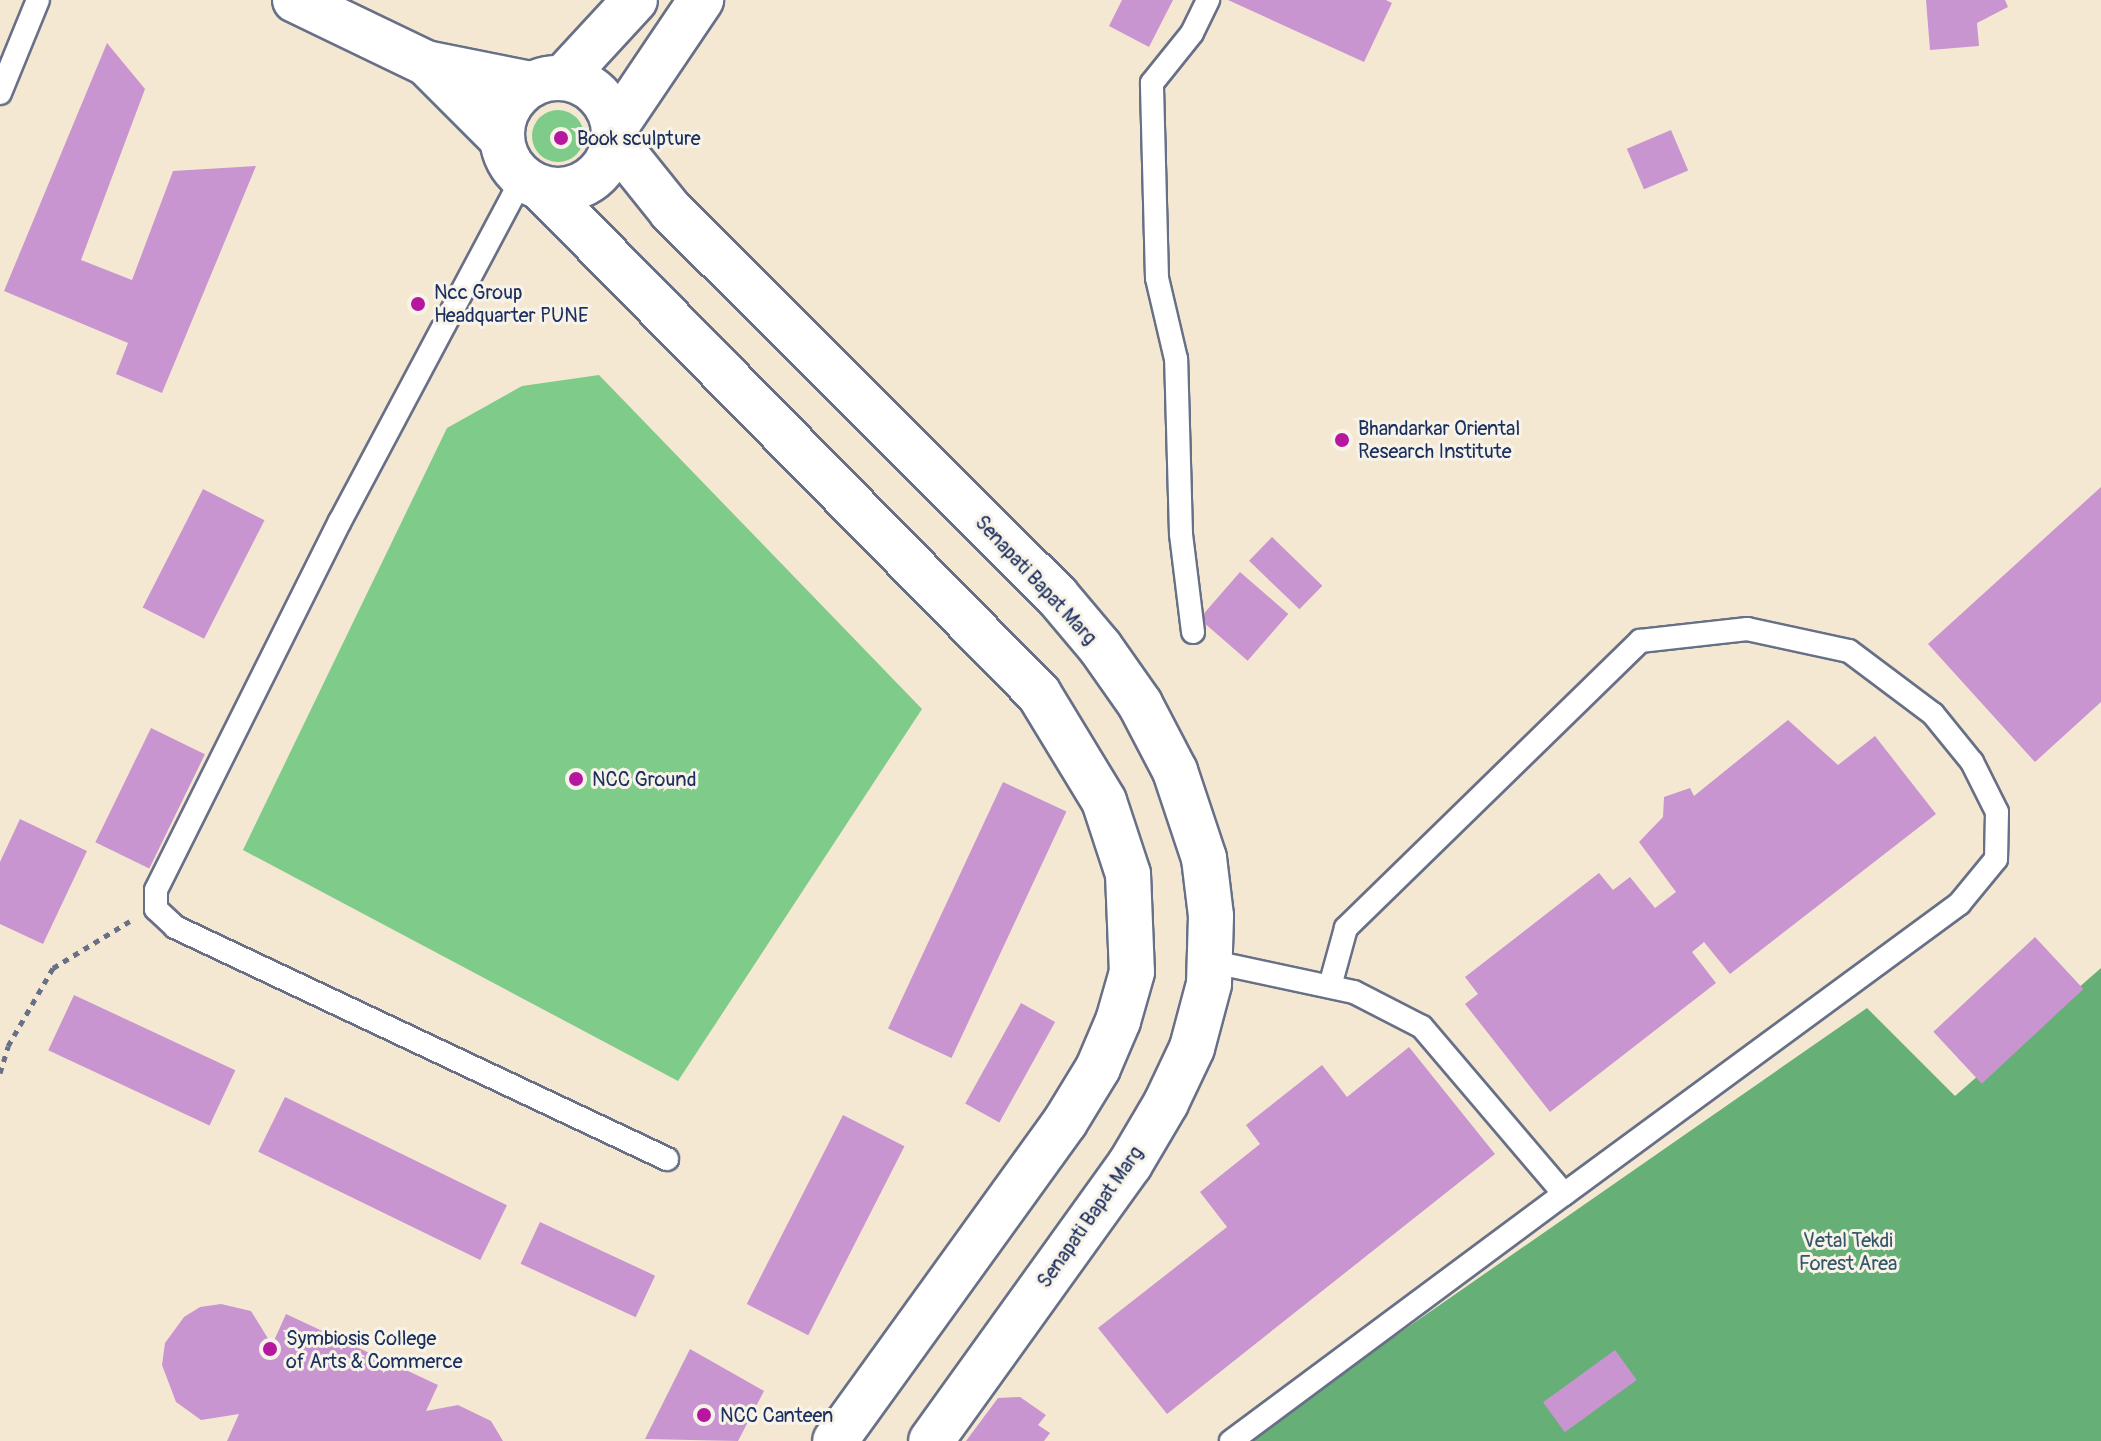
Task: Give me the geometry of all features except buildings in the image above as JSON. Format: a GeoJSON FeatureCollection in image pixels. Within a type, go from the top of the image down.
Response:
{"type":"FeatureCollection","features":[{"type":"Feature","properties":{"kind":"main road"},"geometry":{"type":"LineString","coordinates":[[295,0],[426,63],[594,91],[608,108],[614,134]]}},
{"type":"Feature","properties":{"kind":"main road"},"geometry":{"type":"LineString","coordinates":[[502,139],[508,107],[547,81],[635,0]]}},
{"type":"Feature","properties":{"kind":"main road"},"geometry":{"type":"LineString","coordinates":[[532,182],[564,190],[585,183],[602,170],[614,134],[701,0]]}},
{"type":"Feature","properties":{"kind":"main road"},"geometry":{"type":"LineString","coordinates":[[426,63],[502,139],[509,160],[1039,694],[1104,801],[1128,874],[1132,972],[1118,1021],[1098,1068],[1065,1122],[835,1441]]}},
{"type":"Feature","properties":{"kind":"main road","name":"Senapati Bapat Marg"},"geometry":{"type":"LineString","coordinates":[[614,134],[671,211],[1057,596],[1100,647],[1140,704],[1175,771],[1204,858],[1211,916],[1209,984],[1192,1048],[1166,1103],[1130,1164],[931,1441]]}},
{"type":"Feature","properties":{"kind":"lane"},"geometry":{"type":"LineString","coordinates":[[0,93],[38,0]]}},
{"type":"Feature","properties":{"kind":"lane"},"geometry":{"type":"LineString","coordinates":[[1193,632],[1181,534],[1176,359],[1157,278],[1152,83],[1192,33],[1208,0]]}},
{"type":"Feature","properties":{"kind":"lane"},"geometry":{"type":"LineString","coordinates":[[532,182],[340,521],[156,890],[156,909],[175,927],[667,1159]]}},
{"type":"Feature","properties":{"kind":"lane"},"geometry":{"type":"LineString","coordinates":[[1231,1441],[1959,904],[1996,859],[1997,812],[1972,762],[1933,714],[1849,651],[1747,629],[1640,641],[1346,928],[1330,986]]}},
{"type":"Feature","properties":{"kind":"lane"},"geometry":{"type":"LineString","coordinates":[[1209,961],[1354,992],[1422,1027],[1564,1194]]}},
{"type":"Feature","properties":{"kind":"path"},"geometry":{"type":"LineString","coordinates":[[0,1073],[8,1046],[53,968],[105,933],[156,909]]}},
{"type":"Feature","properties":{"kind":"green space"},"geometry":{"type":"Polygon","coordinates":[[[558,110],[576,118],[584,136],[576,154],[558,162],[540,154],[532,136],[540,118],[558,110]]]}},
{"type":"Feature","properties":{"kind":"green space","name":"NCC Ground"},"geometry":{"type":"Polygon","coordinates":[[[599,375],[922,709],[678,1081],[243,850],[447,428],[522,386],[599,375]]]}},
{"type":"Feature","properties":{"kind":"green space","name":"Vetal Tekdi Forest Area"},"geometry":{"type":"Polygon","coordinates":[[[2101,968],[2101,1441],[1244,1441],[1867,1008],[1955,1096],[2101,968]]]}},
{"type":"Feature","properties":{"kind":"place","name":"Book sculpture"},"geometry":{"type":"Point","coordinates":[561,138]}},
{"type":"Feature","properties":{"kind":"place","name":"Ncc Group Headquarter PUNE"},"geometry":{"type":"Point","coordinates":[418,304]}},
{"type":"Feature","properties":{"kind":"place","name":"Bhandarkar Oriental Research Institute"},"geometry":{"type":"Point","coordinates":[1342,440]}},
{"type":"Feature","properties":{"kind":"place","name":"NCC Ground"},"geometry":{"type":"Point","coordinates":[576,779]}},
{"type":"Feature","properties":{"kind":"place","name":"Symbiosis College of Arts & Commerce"},"geometry":{"type":"Point","coordinates":[270,1349]}},
{"type":"Feature","properties":{"kind":"place","name":"NCC Canteen"},"geometry":{"type":"Point","coordinates":[704,1415]}}]}
